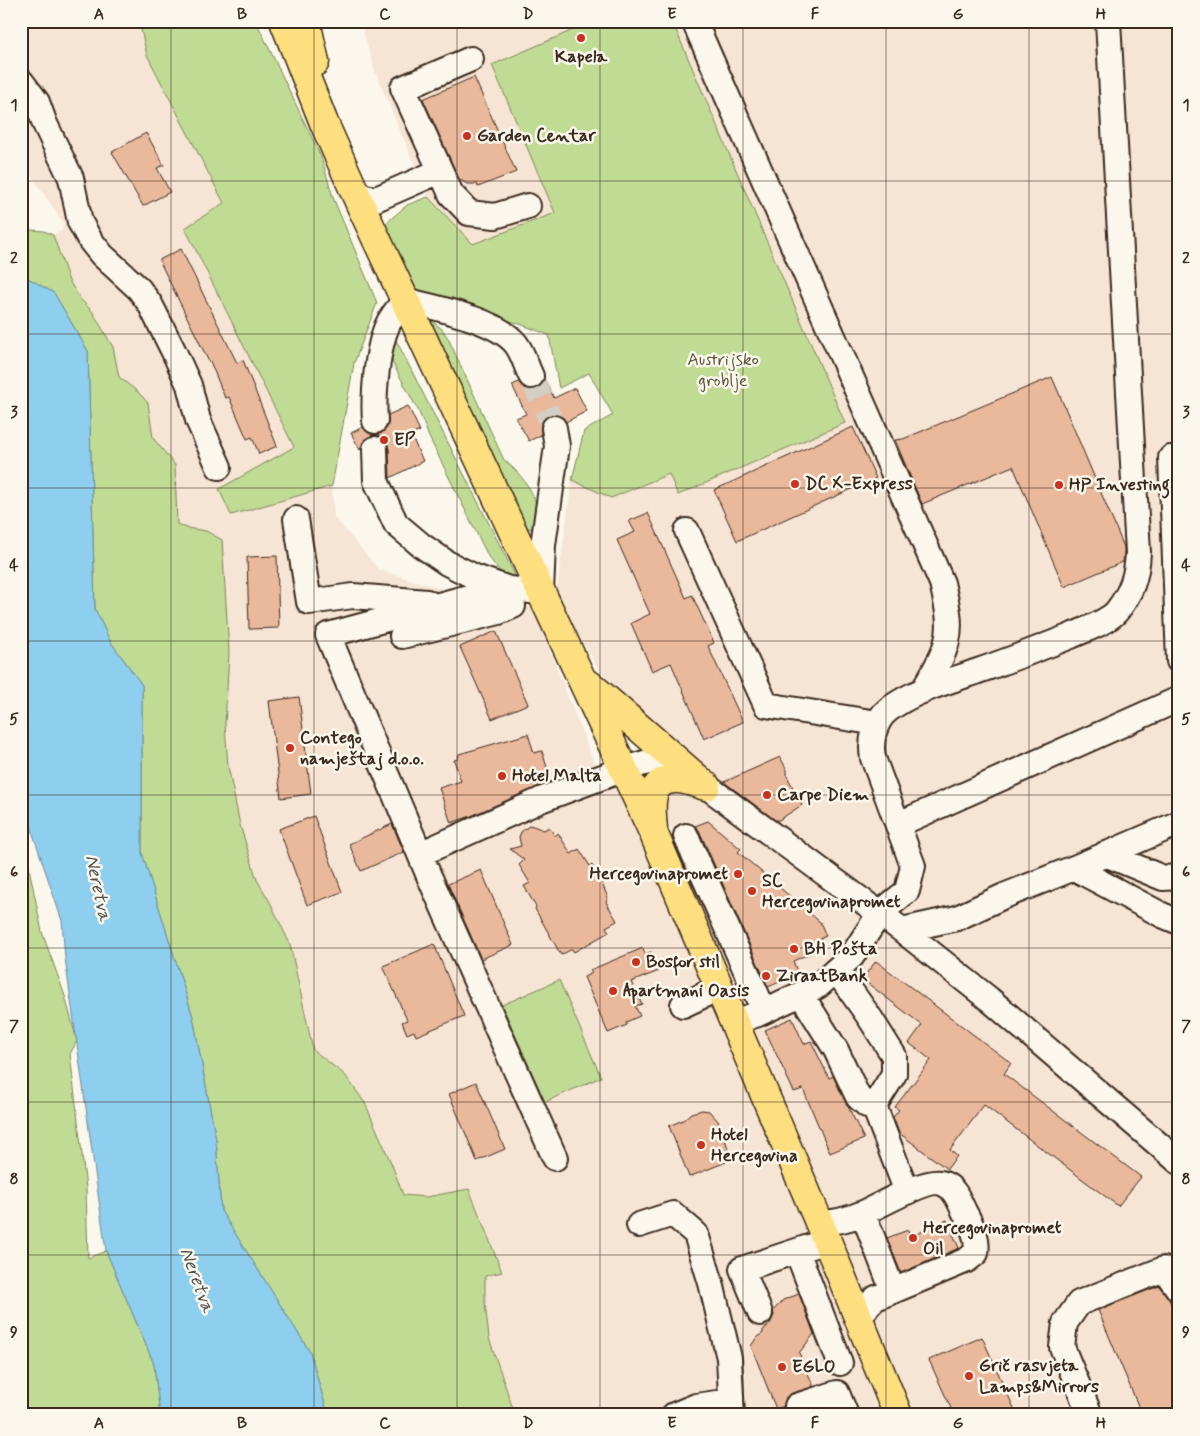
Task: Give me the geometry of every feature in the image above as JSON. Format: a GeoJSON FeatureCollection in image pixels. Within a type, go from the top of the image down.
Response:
{"type":"FeatureCollection","features":[{"type":"Feature","properties":{"kind":"main road"},"geometry":{"type":"LineString","coordinates":[[268,21],[281,56],[298,86],[324,123]]}},
{"type":"Feature","properties":{"kind":"main road"},"geometry":{"type":"LineString","coordinates":[[284,21],[310,82],[324,123],[335,148],[366,205],[404,300],[653,832],[823,1232],[895,1413]]}},
{"type":"Feature","properties":{"kind":"main road"},"geometry":{"type":"LineString","coordinates":[[306,21],[335,148]]}},
{"type":"Feature","properties":{"kind":"main road"},"geometry":{"type":"LineString","coordinates":[[582,678],[706,786]]}},
{"type":"Feature","properties":{"kind":"main road"},"geometry":{"type":"LineString","coordinates":[[653,832],[651,804],[653,794],[659,784],[677,778],[706,786]]}},
{"type":"Feature","properties":{"kind":"street"},"geometry":{"type":"LineString","coordinates":[[694,21],[942,582],[949,620],[947,641],[940,659],[923,690]]}},
{"type":"Feature","properties":{"kind":"street"},"geometry":{"type":"LineString","coordinates":[[734,1022],[764,1011],[818,986],[852,956],[880,913],[907,891],[913,866],[873,758],[871,742],[877,723],[887,711],[923,690],[1009,660],[1093,627],[1116,612],[1138,573],[1108,21]]}},
{"type":"Feature","properties":{"kind":"street"},"geometry":{"type":"LineString","coordinates":[[471,59],[403,88],[451,194],[469,213],[495,216],[528,206]]}},
{"type":"Feature","properties":{"kind":"street"},"geometry":{"type":"LineString","coordinates":[[21,81],[37,102],[44,124],[71,178],[80,222],[90,240],[102,255],[139,289],[150,304],[190,385],[198,420],[219,467]]}},
{"type":"Feature","properties":{"kind":"street"},"geometry":{"type":"LineString","coordinates":[[366,205],[440,170]]}},
{"type":"Feature","properties":{"kind":"street"},"geometry":{"type":"LineString","coordinates":[[375,422],[374,402],[381,346],[388,323],[404,300],[472,318],[502,332],[516,344],[531,376]]}},
{"type":"Feature","properties":{"kind":"street"},"geometry":{"type":"LineString","coordinates":[[541,592],[543,545],[557,446],[554,428]]}},
{"type":"Feature","properties":{"kind":"street"},"geometry":{"type":"LineString","coordinates":[[375,449],[376,481],[396,524],[447,563],[476,577],[509,589],[541,592]]}},
{"type":"Feature","properties":{"kind":"street"},"geometry":{"type":"LineString","coordinates":[[1171,458],[1179,661]]}},
{"type":"Feature","properties":{"kind":"street"},"geometry":{"type":"LineString","coordinates":[[296,519],[308,602],[353,596],[446,603]]}},
{"type":"Feature","properties":{"kind":"street"},"geometry":{"type":"LineString","coordinates":[[687,531],[766,705],[877,723]]}},
{"type":"Feature","properties":{"kind":"street"},"geometry":{"type":"LineString","coordinates":[[402,636],[499,612],[541,592]]}},
{"type":"Feature","properties":{"kind":"street"},"geometry":{"type":"LineString","coordinates":[[499,612],[493,598],[482,593],[328,635],[420,854],[555,1158]]}},
{"type":"Feature","properties":{"kind":"street"},"geometry":{"type":"LineString","coordinates":[[898,824],[1179,699]]}},
{"type":"Feature","properties":{"kind":"street"},"geometry":{"type":"LineString","coordinates":[[420,854],[543,799],[624,769],[648,762],[670,765],[706,786],[902,930],[996,1005],[1179,1162]]}},
{"type":"Feature","properties":{"kind":"street"},"geometry":{"type":"LineString","coordinates":[[902,930],[957,918],[1004,896],[1179,823]]}},
{"type":"Feature","properties":{"kind":"street"},"geometry":{"type":"LineString","coordinates":[[686,836],[764,1011]]}},
{"type":"Feature","properties":{"kind":"street"},"geometry":{"type":"LineString","coordinates":[[1105,854],[1164,878],[1179,877]]}},
{"type":"Feature","properties":{"kind":"street"},"geometry":{"type":"LineString","coordinates":[[1074,868],[1162,915],[1179,922]]}},
{"type":"Feature","properties":{"kind":"street"},"geometry":{"type":"LineString","coordinates":[[836,970],[894,1056],[894,1074],[874,1106]]}},
{"type":"Feature","properties":{"kind":"street"},"geometry":{"type":"LineString","coordinates":[[682,1005],[719,988]]}},
{"type":"Feature","properties":{"kind":"street"},"geometry":{"type":"LineString","coordinates":[[801,994],[836,1050],[858,1097],[866,1105],[874,1106]]}},
{"type":"Feature","properties":{"kind":"street"},"geometry":{"type":"LineString","coordinates":[[874,1106],[907,1192]]}},
{"type":"Feature","properties":{"kind":"street"},"geometry":{"type":"LineString","coordinates":[[760,1313],[742,1269],[797,1251],[836,1222],[863,1213],[926,1184],[942,1182],[952,1188],[975,1232],[978,1244],[976,1253],[967,1260],[876,1298],[869,1304],[859,1319]]}},
{"type":"Feature","properties":{"kind":"street"},"geometry":{"type":"LineString","coordinates":[[863,1213],[893,1291]]}},
{"type":"Feature","properties":{"kind":"street"},"geometry":{"type":"LineString","coordinates":[[639,1225],[673,1214],[696,1234],[711,1283],[729,1358],[732,1415]]}},
{"type":"Feature","properties":{"kind":"street"},"geometry":{"type":"LineString","coordinates":[[797,1251],[840,1364]]}},
{"type":"Feature","properties":{"kind":"street"},"geometry":{"type":"LineString","coordinates":[[1090,1415],[1062,1347],[1065,1323],[1079,1303],[1164,1269],[1179,1290]]}},
{"type":"Feature","properties":{"kind":"street"},"geometry":{"type":"LineString","coordinates":[[800,1415],[798,1406],[837,1393],[846,1415]]}},
{"type":"Feature","properties":{"kind":"street"},"geometry":{"type":"LineString","coordinates":[[674,1415],[696,1406],[717,1403],[727,1415]]}},
{"type":"Feature","properties":{"kind":"shaded area"},"geometry":{"type":"Polygon","coordinates":[[[21,21],[139,21],[147,55],[224,203],[185,228],[294,447],[219,489],[231,515],[332,486],[334,517],[379,570],[471,598],[533,608],[593,760],[677,843],[661,804],[669,738],[599,670],[556,597],[572,480],[611,498],[669,474],[678,495],[845,422],[672,21],[1179,21],[1179,1415],[515,1415],[489,1338],[485,1303],[485,1276],[502,1272],[469,1189],[426,1197],[403,1196],[392,1165],[365,1103],[345,1075],[313,1050],[290,944],[257,880],[240,825],[228,766],[225,725],[229,652],[222,540],[206,531],[187,528],[177,524],[175,465],[153,438],[148,403],[138,392],[119,377],[113,347],[92,311],[81,300],[69,281],[53,235],[62,231],[63,222],[21,164],[21,21]]]}},
{"type":"Feature","properties":{"kind":"shaded area"},"geometry":{"type":"Polygon","coordinates":[[[360,21],[594,21],[492,65],[556,213],[473,244],[428,197],[375,71],[360,21]]]}},
{"type":"Feature","properties":{"kind":"green space"},"geometry":{"type":"Polygon","coordinates":[[[139,21],[256,21],[321,157],[334,200],[377,303],[354,363],[332,486],[231,515],[219,489],[294,447],[185,228],[224,203],[147,55],[139,21]]]}},
{"type":"Feature","properties":{"kind":"green space","name":"Austrijsko groblje"},"geometry":{"type":"Polygon","coordinates":[[[594,21],[672,21],[845,423],[678,495],[669,474],[611,498],[572,480],[584,431],[613,415],[589,373],[559,388],[549,335],[517,323],[415,293],[385,224],[407,205],[428,197],[473,244],[555,213],[492,65],[594,21]]]}},
{"type":"Feature","properties":{"kind":"green space"},"geometry":{"type":"Polygon","coordinates":[[[21,229],[44,231],[53,235],[69,281],[81,300],[92,311],[113,347],[119,377],[138,392],[148,403],[153,438],[175,465],[177,524],[187,528],[206,531],[222,540],[229,652],[225,725],[228,766],[240,825],[257,880],[290,944],[313,1050],[345,1075],[365,1103],[403,1195],[426,1197],[469,1189],[502,1272],[485,1276],[485,1303],[489,1338],[515,1415],[328,1415],[310,1352],[221,1211],[216,1140],[193,1017],[142,853],[142,685],[110,641],[95,609],[88,351],[54,293],[21,274],[21,229]]]}},
{"type":"Feature","properties":{"kind":"green space"},"geometry":{"type":"Polygon","coordinates":[[[428,318],[442,329],[448,338],[504,460],[520,476],[533,495],[537,511],[533,529],[527,528],[426,320],[428,318]]]}},
{"type":"Feature","properties":{"kind":"green space"},"geometry":{"type":"Polygon","coordinates":[[[392,332],[518,581],[503,575],[489,558],[429,437],[419,412],[393,364],[389,347],[392,332]]]}},
{"type":"Feature","properties":{"kind":"green space"},"geometry":{"type":"Polygon","coordinates":[[[21,828],[42,932],[65,996],[77,1041],[70,1054],[86,1188],[88,1258],[106,1251],[154,1364],[160,1415],[21,1415],[21,828]]]}},
{"type":"Feature","properties":{"kind":"green space"},"geometry":{"type":"Polygon","coordinates":[[[559,980],[601,1077],[545,1102],[502,1005],[559,980]]]}},
{"type":"Feature","properties":{"kind":"water","name":"Neretva"},"geometry":{"type":"Polygon","coordinates":[[[21,274],[54,293],[88,351],[95,609],[110,641],[142,685],[142,853],[193,1017],[216,1140],[221,1211],[310,1352],[328,1415],[160,1415],[154,1364],[106,1251],[65,958],[62,921],[33,834],[21,772],[21,274]]]}},
{"type":"Feature","properties":{"kind":"building","name":"Garden Centar"},"geometry":{"type":"Polygon","coordinates":[[[474,77],[516,172],[478,187],[477,184],[467,184],[459,179],[423,99],[474,77]]]}},
{"type":"Feature","properties":{"kind":"building"},"geometry":{"type":"Polygon","coordinates":[[[146,133],[164,165],[157,168],[170,192],[143,206],[112,152],[146,133]]]}},
{"type":"Feature","properties":{"kind":"building"},"geometry":{"type":"Polygon","coordinates":[[[181,249],[237,363],[243,360],[277,446],[259,454],[252,437],[247,439],[229,397],[225,398],[210,361],[159,260],[181,249]]]}},
{"type":"Feature","properties":{"kind":"building","name":"HP Investing"},"geometry":{"type":"Polygon","coordinates":[[[1052,377],[1124,547],[1123,562],[1064,587],[1013,466],[922,504],[895,440],[903,439],[1052,377]]]}},
{"type":"Feature","properties":{"kind":"building"},"geometry":{"type":"Polygon","coordinates":[[[544,378],[554,398],[575,388],[587,411],[566,422],[558,415],[546,417],[541,424],[541,435],[529,441],[516,418],[526,414],[512,385],[519,382],[529,390],[536,389],[542,384],[544,378]]]}},
{"type":"Feature","properties":{"kind":"building","name":"EP"},"geometry":{"type":"Polygon","coordinates":[[[408,406],[420,431],[411,435],[423,461],[390,478],[389,449],[382,437],[375,435],[382,433],[387,427],[388,415],[408,406]]]}},
{"type":"Feature","properties":{"kind":"building"},"geometry":{"type":"Polygon","coordinates":[[[363,427],[369,433],[375,435],[368,437],[363,442],[360,450],[351,433],[363,427]]]}},
{"type":"Feature","properties":{"kind":"building","name":"DC X-Express"},"geometry":{"type":"Polygon","coordinates":[[[853,427],[876,478],[737,541],[714,490],[853,427]]]}},
{"type":"Feature","properties":{"kind":"building"},"geometry":{"type":"Polygon","coordinates":[[[648,513],[686,598],[692,595],[714,643],[708,646],[743,722],[704,739],[671,663],[652,671],[631,623],[650,614],[617,540],[635,532],[629,521],[648,513]]]}},
{"type":"Feature","properties":{"kind":"building"},"geometry":{"type":"Polygon","coordinates":[[[277,556],[279,628],[249,629],[247,557],[277,556]]]}},
{"type":"Feature","properties":{"kind":"building"},"geometry":{"type":"Polygon","coordinates":[[[496,631],[528,704],[492,719],[460,647],[496,631]]]}},
{"type":"Feature","properties":{"kind":"building","name":"Contego namještaj d.o.o."},"geometry":{"type":"Polygon","coordinates":[[[299,697],[311,794],[281,798],[269,701],[299,697]]]}},
{"type":"Feature","properties":{"kind":"building","name":"Hotel Malta"},"geometry":{"type":"Polygon","coordinates":[[[528,734],[534,753],[542,751],[548,771],[544,772],[547,783],[451,823],[439,788],[461,781],[454,760],[458,759],[459,754],[528,734]]]}},
{"type":"Feature","properties":{"kind":"building","name":"Carpe Diem"},"geometry":{"type":"Polygon","coordinates":[[[780,757],[787,770],[787,776],[802,805],[779,820],[775,820],[724,782],[780,757]]]}},
{"type":"Feature","properties":{"kind":"building"},"geometry":{"type":"Polygon","coordinates":[[[314,816],[342,892],[307,905],[279,829],[314,816]]]}},
{"type":"Feature","properties":{"kind":"building","name":"SC Hercegovinapromet"},"geometry":{"type":"Polygon","coordinates":[[[708,821],[741,849],[738,852],[820,922],[826,936],[808,944],[811,953],[793,961],[798,974],[768,987],[699,830],[695,826],[708,821]]]}},
{"type":"Feature","properties":{"kind":"building"},"geometry":{"type":"Polygon","coordinates":[[[392,824],[404,852],[361,871],[349,844],[392,824]]]}},
{"type":"Feature","properties":{"kind":"building"},"geometry":{"type":"Polygon","coordinates":[[[530,825],[544,830],[549,827],[555,836],[558,833],[571,854],[579,849],[590,866],[592,865],[597,876],[599,876],[608,898],[606,902],[617,921],[606,927],[609,932],[574,952],[572,949],[561,955],[524,886],[530,883],[519,865],[524,860],[510,849],[521,846],[519,837],[521,832],[530,825]]]}},
{"type":"Feature","properties":{"kind":"building"},"geometry":{"type":"Polygon","coordinates":[[[481,870],[513,945],[481,959],[448,884],[481,870]]]}},
{"type":"Feature","properties":{"kind":"building"},"geometry":{"type":"Polygon","coordinates":[[[434,944],[464,1016],[416,1036],[414,1031],[407,1034],[402,1022],[407,1020],[383,966],[434,944]]]}},
{"type":"Feature","properties":{"kind":"building"},"geometry":{"type":"Polygon","coordinates":[[[643,948],[645,954],[651,952],[659,971],[631,982],[642,1004],[635,1006],[640,1016],[626,1022],[627,1025],[608,1033],[584,977],[592,973],[590,970],[643,948]]]}},
{"type":"Feature","properties":{"kind":"building"},"geometry":{"type":"Polygon","coordinates":[[[876,961],[1011,1063],[1004,1074],[1141,1177],[1118,1206],[984,1105],[950,1150],[957,1156],[947,1169],[899,1133],[893,1117],[899,1110],[895,1107],[931,1060],[909,1043],[922,1025],[862,979],[876,961]]]}},
{"type":"Feature","properties":{"kind":"building"},"geometry":{"type":"Polygon","coordinates":[[[792,1018],[804,1044],[811,1041],[829,1078],[833,1076],[864,1139],[830,1153],[803,1089],[794,1092],[765,1030],[792,1018]]]}},
{"type":"Feature","properties":{"kind":"building"},"geometry":{"type":"Polygon","coordinates":[[[476,1082],[505,1149],[477,1161],[449,1094],[476,1082]]]}},
{"type":"Feature","properties":{"kind":"building","name":"Hotel Hercegovina"},"geometry":{"type":"Polygon","coordinates":[[[702,1110],[709,1111],[718,1121],[721,1128],[720,1136],[726,1142],[731,1160],[689,1177],[669,1126],[683,1120],[691,1113],[702,1110]]]}},
{"type":"Feature","properties":{"kind":"building"},"geometry":{"type":"Polygon","coordinates":[[[947,1220],[959,1248],[901,1273],[887,1238],[908,1230],[910,1237],[947,1220]]]}},
{"type":"Feature","properties":{"kind":"building"},"geometry":{"type":"Polygon","coordinates":[[[1159,1286],[1169,1299],[1179,1322],[1179,1415],[1142,1415],[1098,1310],[1159,1286]]]}},
{"type":"Feature","properties":{"kind":"building","name":"EGLO"},"geometry":{"type":"Polygon","coordinates":[[[799,1294],[814,1334],[799,1353],[813,1385],[812,1387],[792,1393],[786,1397],[784,1406],[776,1409],[751,1346],[770,1324],[774,1315],[773,1311],[783,1300],[799,1294]]]}},
{"type":"Feature","properties":{"kind":"building"},"geometry":{"type":"Polygon","coordinates":[[[982,1337],[1017,1415],[954,1415],[929,1360],[982,1337]]]}},
{"type":"Feature","properties":{"kind":"tunnel"},"geometry":{"type":"LineString","coordinates":[[531,376],[554,428]]}},
{"type":"Feature","properties":{"kind":"place","name":"Kapela"},"geometry":{"type":"Point","coordinates":[581,38]}},
{"type":"Feature","properties":{"kind":"place","name":"Garden Centar"},"geometry":{"type":"Point","coordinates":[467,136]}},
{"type":"Feature","properties":{"kind":"place","name":"EP"},"geometry":{"type":"Point","coordinates":[384,440]}},
{"type":"Feature","properties":{"kind":"place","name":"DC X-Express"},"geometry":{"type":"Point","coordinates":[795,484]}},
{"type":"Feature","properties":{"kind":"place","name":"HP Investing"},"geometry":{"type":"Point","coordinates":[1059,485]}},
{"type":"Feature","properties":{"kind":"place","name":"Contego namještaj d.o.o."},"geometry":{"type":"Point","coordinates":[290,748]}},
{"type":"Feature","properties":{"kind":"place","name":"Hotel Malta"},"geometry":{"type":"Point","coordinates":[502,776]}},
{"type":"Feature","properties":{"kind":"place","name":"Carpe Diem"},"geometry":{"type":"Point","coordinates":[767,795]}},
{"type":"Feature","properties":{"kind":"place","name":"Hercegovinapromet"},"geometry":{"type":"Point","coordinates":[738,874]}},
{"type":"Feature","properties":{"kind":"place","name":"SC Hercegovinapromet"},"geometry":{"type":"Point","coordinates":[752,891]}},
{"type":"Feature","properties":{"kind":"place","name":"BH Pošta"},"geometry":{"type":"Point","coordinates":[794,949]}},
{"type":"Feature","properties":{"kind":"place","name":"Bosfor stil"},"geometry":{"type":"Point","coordinates":[636,962]}},
{"type":"Feature","properties":{"kind":"place","name":"ZiraatBank"},"geometry":{"type":"Point","coordinates":[766,976]}},
{"type":"Feature","properties":{"kind":"place","name":"Apartmani Oasis"},"geometry":{"type":"Point","coordinates":[613,991]}},
{"type":"Feature","properties":{"kind":"place","name":"Hotel Hercegovina"},"geometry":{"type":"Point","coordinates":[701,1145]}},
{"type":"Feature","properties":{"kind":"place","name":"Hercegovinapromet Oil"},"geometry":{"type":"Point","coordinates":[913,1238]}},
{"type":"Feature","properties":{"kind":"place","name":"EGLO"},"geometry":{"type":"Point","coordinates":[782,1367]}},
{"type":"Feature","properties":{"kind":"place","name":"Grič rasvjeta Lamps&Mirrors"},"geometry":{"type":"Point","coordinates":[969,1376]}}]}
